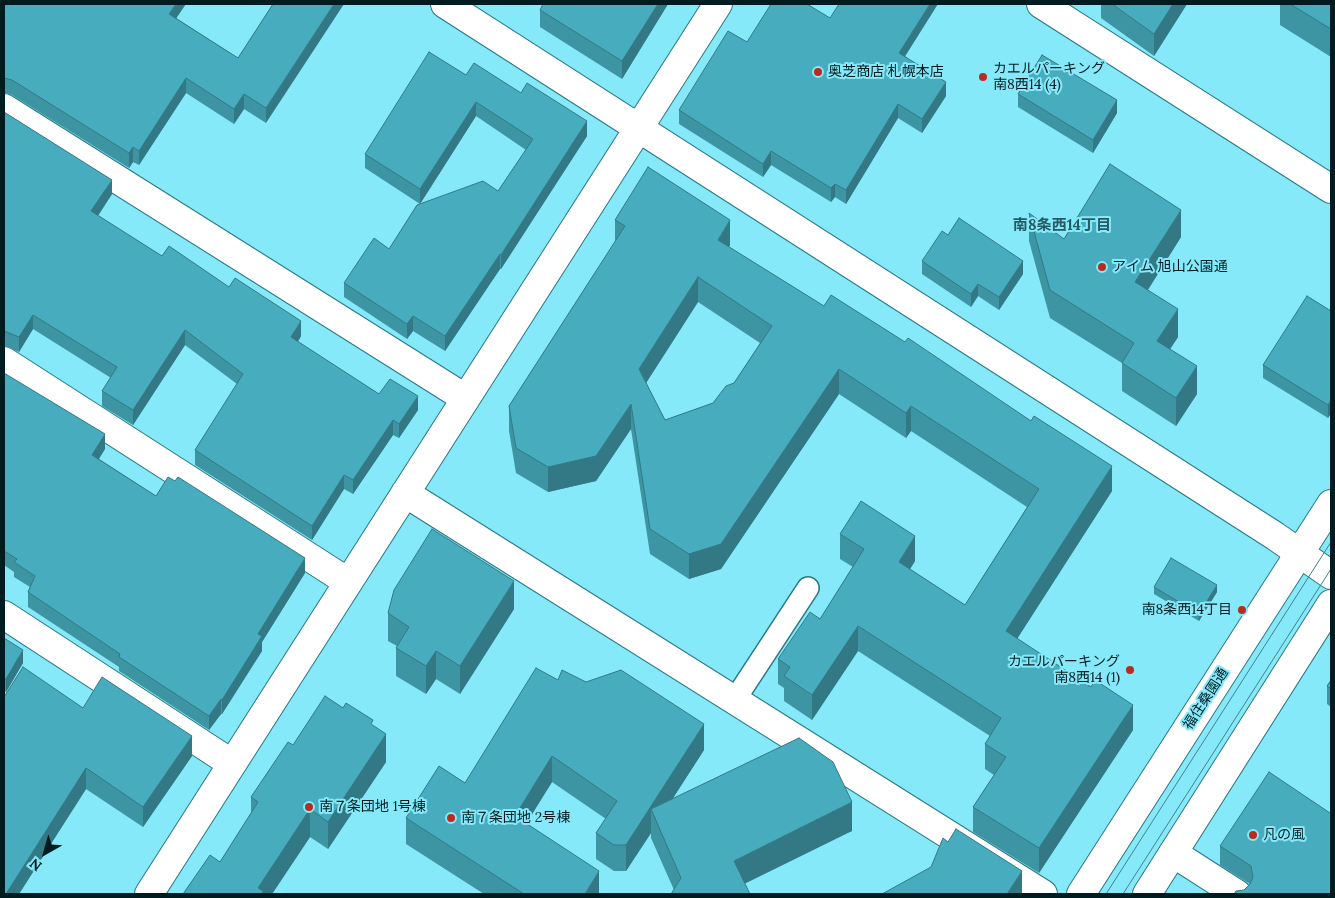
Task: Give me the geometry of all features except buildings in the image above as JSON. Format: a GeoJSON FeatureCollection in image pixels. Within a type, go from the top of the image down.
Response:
{"type":"FeatureCollection","features":[{"type":"Feature","properties":{"kind":"street"},"geometry":{"type":"LineString","coordinates":[[445,4],[1300,553],[1331,575]]}},
{"type":"Feature","properties":{"kind":"street"},"geometry":{"type":"LineString","coordinates":[[148,894],[718,4]]}},
{"type":"Feature","properties":{"kind":"street"},"geometry":{"type":"LineString","coordinates":[[1041,4],[1331,189]]}},
{"type":"Feature","properties":{"kind":"street"},"geometry":{"type":"LineString","coordinates":[[4,108],[465,398]]}},
{"type":"Feature","properties":{"kind":"street"},"geometry":{"type":"LineString","coordinates":[[4,361],[348,582]]}},
{"type":"Feature","properties":{"kind":"street"},"geometry":{"type":"LineString","coordinates":[[404,493],[1043,894]]}},
{"type":"Feature","properties":{"kind":"street","name":"福住桑園通"},"geometry":{"type":"LineString","coordinates":[[1081,894],[1331,504]]}},
{"type":"Feature","properties":{"kind":"street"},"geometry":{"type":"LineString","coordinates":[[1147,894],[1331,604]]}},
{"type":"Feature","properties":{"kind":"street"},"geometry":{"type":"LineString","coordinates":[[4,615],[231,763]]}},
{"type":"Feature","properties":{"kind":"street"},"geometry":{"type":"LineString","coordinates":[[1173,853],[1237,894]]}},
{"type":"Feature","properties":{"kind":"lane"},"geometry":{"type":"LineString","coordinates":[[734,700],[808,588]]}},
{"type":"Feature","properties":{"kind":"tram line"},"geometry":{"type":"LineString","coordinates":[[1106,894],[1331,542]]}},
{"type":"Feature","properties":{"kind":"tram line"},"geometry":{"type":"LineString","coordinates":[[1123,894],[1331,569]]}},
{"type":"Feature","properties":{"kind":"place","name":"奥芝商店 札幌本店"},"geometry":{"type":"Point","coordinates":[818,72]}},
{"type":"Feature","properties":{"kind":"place","name":"カエルパーキング 南8西14 (4)"},"geometry":{"type":"Point","coordinates":[983,77]}},
{"type":"Feature","properties":{"kind":"place","name":"アイム 旭山公園通"},"geometry":{"type":"Point","coordinates":[1102,267]}},
{"type":"Feature","properties":{"kind":"place","name":"南8条西14丁目"},"geometry":{"type":"Point","coordinates":[1242,610]}},
{"type":"Feature","properties":{"kind":"place","name":"カエルパーキング 南8西14 (1)"},"geometry":{"type":"Point","coordinates":[1130,670]}},
{"type":"Feature","properties":{"kind":"place","name":"南７条団地 1号棟"},"geometry":{"type":"Point","coordinates":[309,807]}},
{"type":"Feature","properties":{"kind":"place","name":"南７条団地 2号棟"},"geometry":{"type":"Point","coordinates":[451,818]}},
{"type":"Feature","properties":{"kind":"place","name":"凡の風"},"geometry":{"type":"Point","coordinates":[1253,835]}},
{"type":"Feature","properties":{"kind":"district","name":"南8条西14丁目"},"geometry":{"type":"Point","coordinates":[1062,226]}}]}
